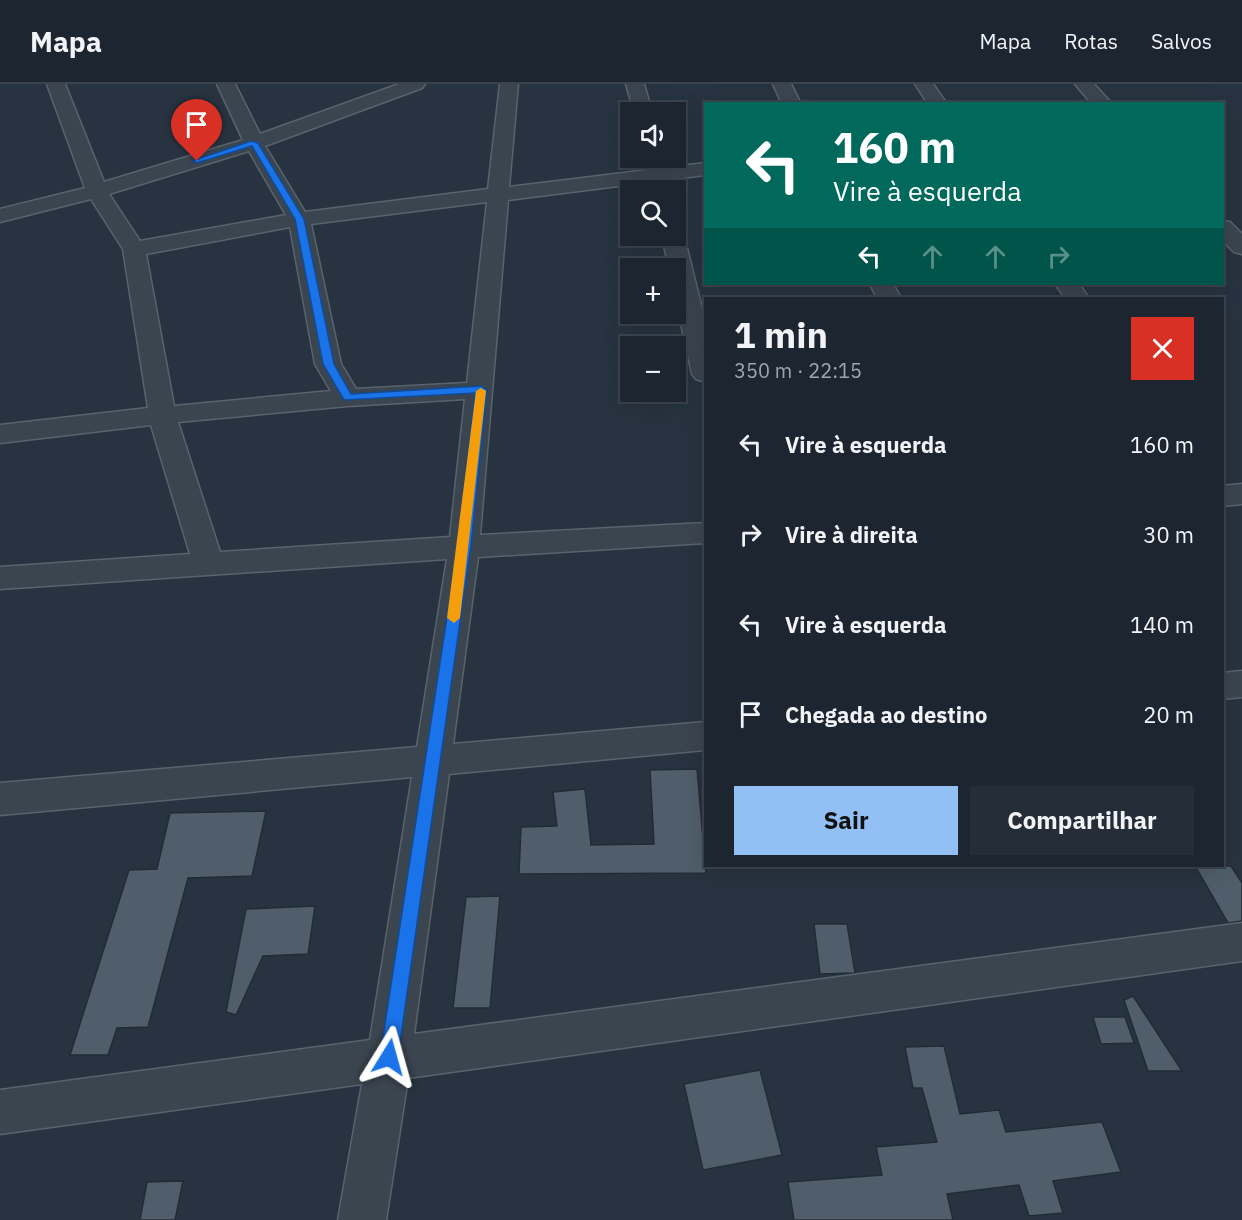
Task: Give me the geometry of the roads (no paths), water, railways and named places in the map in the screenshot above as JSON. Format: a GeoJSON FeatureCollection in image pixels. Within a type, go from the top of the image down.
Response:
{"type":"FeatureCollection","features":[{"type":"Feature","properties":{"kind":"street"},"geometry":{"type":"LineString","coordinates":[[56,84],[98,191],[134,249],[162,415],[209,566]]}},
{"type":"Feature","properties":{"kind":"street"},"geometry":{"type":"LineString","coordinates":[[226,84],[254,143],[299,219],[328,364],[348,398]]}},
{"type":"Feature","properties":{"kind":"street"},"geometry":{"type":"LineString","coordinates":[[0,216],[98,191],[254,143],[416,84]]}},
{"type":"Feature","properties":{"kind":"street"},"geometry":{"type":"LineString","coordinates":[[362,1220],[389,1057],[464,545],[481,390],[509,84]]}},
{"type":"Feature","properties":{"kind":"street"},"geometry":{"type":"LineString","coordinates":[[635,84],[640,102]]}},
{"type":"Feature","properties":{"kind":"street"},"geometry":{"type":"LineString","coordinates":[[782,84],[791,102]]}},
{"type":"Feature","properties":{"kind":"street"},"geometry":{"type":"LineString","coordinates":[[924,84],[937,102]]}},
{"type":"Feature","properties":{"kind":"street"},"geometry":{"type":"LineString","coordinates":[[1084,84],[1101,102]]}},
{"type":"Feature","properties":{"kind":"street"},"geometry":{"type":"LineString","coordinates":[[134,249],[299,219],[704,169]]}},
{"type":"Feature","properties":{"kind":"street"},"geometry":{"type":"LineString","coordinates":[[1224,229],[1242,247]]}},
{"type":"Feature","properties":{"kind":"street"},"geometry":{"type":"LineString","coordinates":[[675,246],[704,370]]}},
{"type":"Feature","properties":{"kind":"street"},"geometry":{"type":"LineString","coordinates":[[0,434],[162,415],[348,398],[481,390]]}},
{"type":"Feature","properties":{"kind":"street"},"geometry":{"type":"LineString","coordinates":[[1224,496],[1242,494]]}},
{"type":"Feature","properties":{"kind":"street"},"geometry":{"type":"LineString","coordinates":[[0,578],[209,566],[464,545],[704,533]]}},
{"type":"Feature","properties":{"kind":"street"},"geometry":{"type":"LineString","coordinates":[[1224,686],[1242,684]]}},
{"type":"Feature","properties":{"kind":"street"},"geometry":{"type":"LineString","coordinates":[[0,800],[432,763],[704,736]]}},
{"type":"Feature","properties":{"kind":"street"},"geometry":{"type":"LineString","coordinates":[[0,1112],[1242,942]]}}]}
